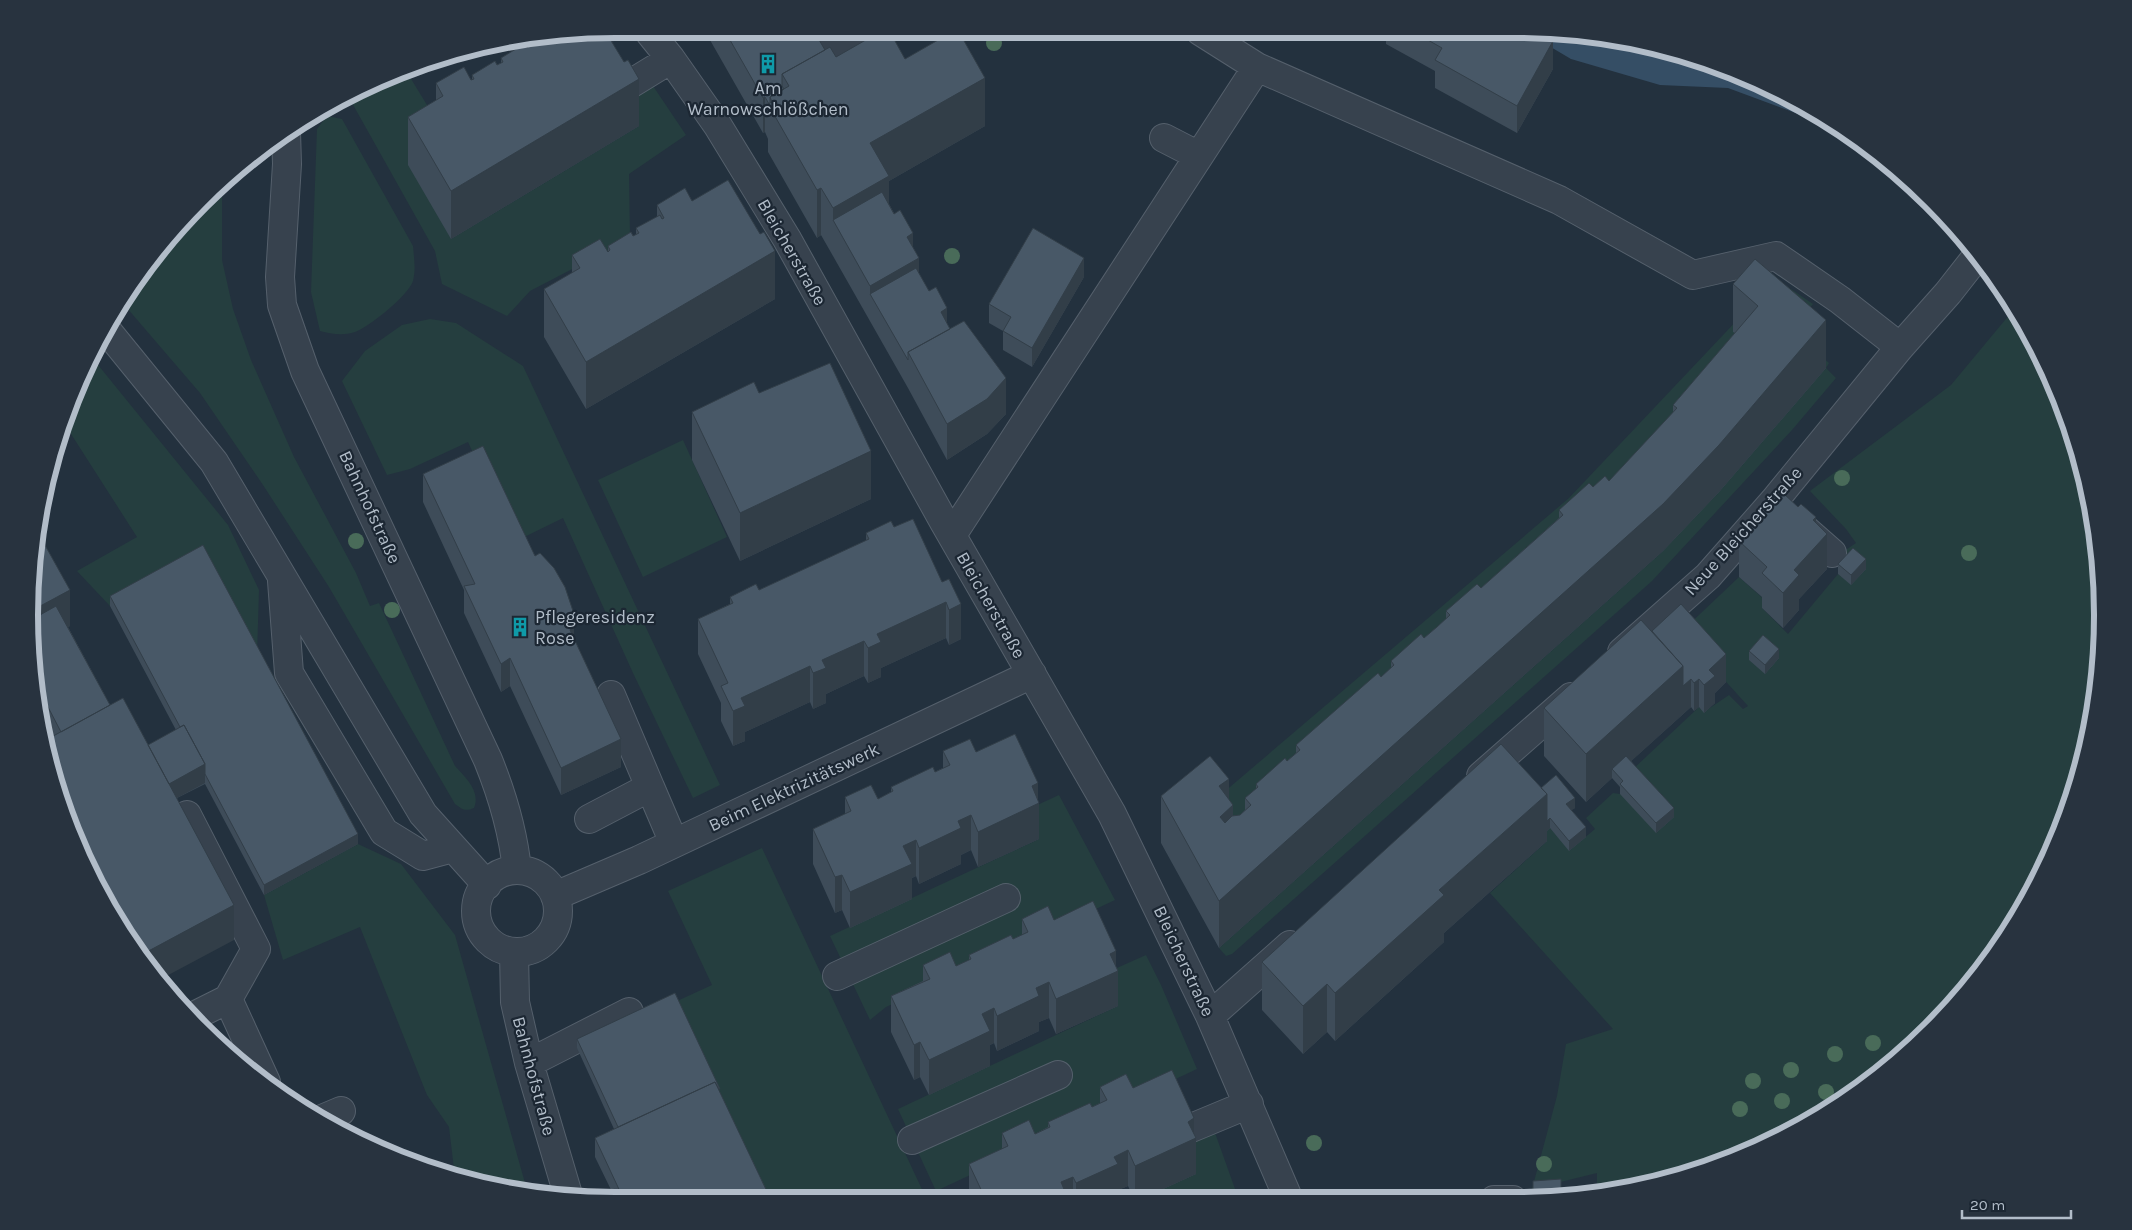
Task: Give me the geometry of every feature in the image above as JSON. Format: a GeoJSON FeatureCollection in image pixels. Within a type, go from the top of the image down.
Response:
{"type":"FeatureCollection","features":[{"type":"Feature","properties":{"kind":"street","name":"Bleicherstraße"},"geometry":{"type":"LineString","coordinates":[[654,38],[718,126],[787,239],[952,535],[1112,814],[1210,1016],[1285,1192]]}},
{"type":"Feature","properties":{"kind":"street"},"geometry":{"type":"LineString","coordinates":[[824,38],[832,54],[859,38]]}},
{"type":"Feature","properties":{"kind":"street"},"geometry":{"type":"LineString","coordinates":[[1211,38],[1257,67],[1558,200],[1692,275],[1776,256],[1840,300],[1900,347]]}},
{"type":"Feature","properties":{"kind":"street"},"geometry":{"type":"LineString","coordinates":[[614,94],[671,59]]}},
{"type":"Feature","properties":{"kind":"street"},"geometry":{"type":"LineString","coordinates":[[952,535],[1257,67]]}},
{"type":"Feature","properties":{"kind":"street"},"geometry":{"type":"LineString","coordinates":[[1164,138],[1199,156]]}},
{"type":"Feature","properties":{"kind":"street","name":"Bahnhofstraße"},"geometry":{"type":"LineString","coordinates":[[286,140],[287,164],[280,277],[282,305],[305,371],[488,760],[509,819],[517,870]]}},
{"type":"Feature","properties":{"kind":"street","name":"Neue Bleicherstraße"},"geometry":{"type":"LineString","coordinates":[[1461,795],[1708,576],[1774,502],[1900,347],[1948,293],[1973,261]]}},
{"type":"Feature","properties":{"kind":"street"},"geometry":{"type":"LineString","coordinates":[[110,335],[214,462],[423,814],[487,885]]}},
{"type":"Feature","properties":{"kind":"street"},"geometry":{"type":"LineString","coordinates":[[1774,502],[1832,553]]}},
{"type":"Feature","properties":{"kind":"street"},"geometry":{"type":"LineString","coordinates":[[282,575],[290,673],[384,832],[424,856],[453,848]]}},
{"type":"Feature","properties":{"kind":"street","name":"Beim Elektrizitätswerk"},"geometry":{"type":"LineString","coordinates":[[555,896],[598,879],[1032,674]]}},
{"type":"Feature","properties":{"kind":"street"},"geometry":{"type":"LineString","coordinates":[[611,695],[674,843]]}},
{"type":"Feature","properties":{"kind":"street"},"geometry":{"type":"LineString","coordinates":[[589,819],[650,787]]}},
{"type":"Feature","properties":{"kind":"street"},"geometry":{"type":"LineString","coordinates":[[187,815],[256,949],[228,999],[198,1014]]}},
{"type":"Feature","properties":{"kind":"street"},"geometry":{"type":"LineString","coordinates":[[517,870],[531,872],[544,880],[553,890],[558,904],[558,918],[554,931],[544,942],[532,950],[514,952],[504,950],[492,943],[482,933],[477,919],[477,905],[487,885],[503,873],[517,870]]}},
{"type":"Feature","properties":{"kind":"street"},"geometry":{"type":"LineString","coordinates":[[837,976],[1006,898]]}},
{"type":"Feature","properties":{"kind":"street"},"geometry":{"type":"LineString","coordinates":[[1210,1016],[1306,931]]}},
{"type":"Feature","properties":{"kind":"street","name":"Bahnhofstraße"},"geometry":{"type":"LineString","coordinates":[[514,952],[515,1002],[528,1063],[567,1190]]}},
{"type":"Feature","properties":{"kind":"street"},"geometry":{"type":"LineString","coordinates":[[228,999],[261,1072]]}},
{"type":"Feature","properties":{"kind":"street"},"geometry":{"type":"LineString","coordinates":[[528,1063],[629,1012]]}},
{"type":"Feature","properties":{"kind":"street"},"geometry":{"type":"LineString","coordinates":[[912,1140],[1058,1075]]}},
{"type":"Feature","properties":{"kind":"street"},"geometry":{"type":"LineString","coordinates":[[1184,1130],[1249,1104]]}},
{"type":"Feature","properties":{"kind":"green space"},"geometry":{"type":"Polygon","coordinates":[[[409,75],[441,128],[451,239],[639,126],[623,101],[651,83],[686,135],[629,174],[630,239],[530,291],[507,316],[442,284],[435,251],[351,102],[394,81],[409,75]]]}},
{"type":"Feature","properties":{"kind":"green space"},"geometry":{"type":"Polygon","coordinates":[[[327,116],[342,119],[413,246],[413,281],[404,295],[369,324],[355,332],[346,334],[320,331],[311,292],[317,129],[327,116]]]}},
{"type":"Feature","properties":{"kind":"green space"},"geometry":{"type":"Polygon","coordinates":[[[222,193],[222,260],[233,309],[251,360],[294,457],[356,573],[370,606],[379,603],[455,766],[474,790],[476,802],[474,808],[468,810],[455,804],[329,587],[263,485],[200,393],[127,307],[157,263],[181,234],[222,193]]]}},
{"type":"Feature","properties":{"kind":"green space"},"geometry":{"type":"Polygon","coordinates":[[[1776,279],[1813,304],[1792,330],[1829,363],[1826,368],[1836,378],[1792,430],[1652,581],[1232,954],[1226,956],[1219,948],[1663,551],[1825,367],[1758,353],[1256,831],[1210,804],[1569,498],[1776,279]]]}},
{"type":"Feature","properties":{"kind":"green space"},"geometry":{"type":"Polygon","coordinates":[[[2010,314],[2035,360],[2051,394],[2064,429],[2075,466],[2090,540],[2094,615],[2090,690],[2075,764],[2064,801],[2051,836],[2035,870],[1997,936],[1951,996],[1898,1049],[1838,1095],[1772,1133],[1738,1149],[1703,1162],[1666,1173],[1597,1187],[1597,1173],[1532,1189],[1557,1096],[1566,1044],[1613,1029],[1490,893],[1546,842],[1542,835],[1550,828],[1570,850],[1595,829],[1586,818],[1613,793],[1620,794],[1631,771],[1699,707],[1704,712],[1729,695],[1743,709],[1748,706],[1681,632],[1739,577],[1767,602],[1762,608],[1788,634],[1838,574],[1851,584],[1853,557],[1844,551],[1856,543],[1846,529],[1810,491],[1951,385],[2010,314]]]}},
{"type":"Feature","properties":{"kind":"green space"},"geometry":{"type":"Polygon","coordinates":[[[430,319],[456,323],[523,366],[720,785],[693,798],[633,673],[563,518],[514,542],[468,442],[410,469],[387,475],[342,381],[365,351],[402,325],[430,319]]]}},
{"type":"Feature","properties":{"kind":"green space"},"geometry":{"type":"Polygon","coordinates":[[[96,362],[228,525],[259,590],[257,656],[203,555],[110,606],[77,571],[137,537],[68,429],[81,394],[96,362]]]}},
{"type":"Feature","properties":{"kind":"green space"},"geometry":{"type":"Polygon","coordinates":[[[683,440],[727,537],[643,577],[598,480],[683,440]]]}},
{"type":"Feature","properties":{"kind":"green space"},"geometry":{"type":"Polygon","coordinates":[[[1059,795],[1115,900],[886,1007],[870,1020],[830,936],[1039,839],[1033,807],[1059,795]]]}},
{"type":"Feature","properties":{"kind":"green space"},"geometry":{"type":"Polygon","coordinates":[[[358,844],[401,864],[455,935],[526,1185],[454,1170],[449,1127],[427,1095],[360,927],[283,960],[264,895],[358,844]]]}},
{"type":"Feature","properties":{"kind":"green space"},"geometry":{"type":"Polygon","coordinates":[[[762,848],[923,1192],[758,1192],[675,1002],[712,985],[668,891],[762,848]]]}},
{"type":"Feature","properties":{"kind":"green space"},"geometry":{"type":"Polygon","coordinates":[[[1146,955],[1197,1069],[936,1191],[898,1109],[1118,1006],[1110,971],[1146,955]]]}},
{"type":"Feature","properties":{"kind":"green space"},"geometry":{"type":"Polygon","coordinates":[[[1214,1130],[1236,1192],[1146,1192],[1189,1141],[1214,1130]]]}},
{"type":"Feature","properties":{"kind":"water"},"geometry":{"type":"Polygon","coordinates":[[[1536,39],[1592,42],[1666,57],[1738,81],[1813,120],[1728,88],[1660,85],[1571,59],[1536,39]]]}},
{"type":"Feature","properties":{"kind":"building"},"geometry":{"type":"Polygon","coordinates":[[[610,38],[624,62],[628,60],[639,79],[451,191],[408,117],[443,96],[436,83],[464,67],[471,80],[474,79],[472,75],[495,61],[497,65],[503,62],[501,58],[522,45],[525,45],[527,48],[528,44],[540,42],[610,38]]]}},
{"type":"Feature","properties":{"kind":"building"},"geometry":{"type":"Polygon","coordinates":[[[729,38],[818,38],[825,50],[782,74],[782,86],[784,89],[770,97],[769,104],[765,97],[763,98],[729,38]]]}},
{"type":"Feature","properties":{"kind":"building"},"geometry":{"type":"Polygon","coordinates":[[[869,38],[893,38],[905,59],[942,38],[962,38],[985,78],[870,143],[889,176],[833,208],[821,188],[817,190],[768,104],[772,102],[770,97],[789,86],[782,74],[830,47],[836,57],[869,38]]]}},
{"type":"Feature","properties":{"kind":"building"},"geometry":{"type":"Polygon","coordinates":[[[1424,38],[1517,38],[1549,39],[1553,41],[1517,106],[1435,60],[1442,48],[1424,38]]]}},
{"type":"Feature","properties":{"kind":"building"},"geometry":{"type":"Polygon","coordinates":[[[728,180],[760,234],[764,232],[775,251],[586,362],[544,289],[580,268],[572,255],[600,239],[608,252],[610,250],[608,246],[631,232],[633,236],[639,233],[636,228],[660,215],[662,219],[664,218],[657,205],[685,188],[692,201],[728,180]]]}},
{"type":"Feature","properties":{"kind":"building"},"geometry":{"type":"Polygon","coordinates":[[[882,192],[894,214],[900,210],[913,233],[907,237],[919,258],[870,286],[833,220],[882,192]]]}},
{"type":"Feature","properties":{"kind":"building"},"geometry":{"type":"Polygon","coordinates":[[[1033,228],[1084,258],[1032,348],[1003,331],[1011,317],[989,304],[1033,228]]]}},
{"type":"Feature","properties":{"kind":"building"},"geometry":{"type":"Polygon","coordinates":[[[1755,259],[1826,320],[1719,445],[1663,504],[1219,901],[1161,796],[1210,756],[1229,779],[1219,786],[1233,805],[1220,817],[1225,823],[1232,816],[1240,815],[1251,805],[1245,798],[1258,787],[1256,784],[1285,758],[1287,761],[1300,750],[1296,745],[1378,673],[1381,677],[1394,665],[1391,661],[1421,634],[1424,638],[1450,615],[1446,611],[1477,584],[1481,588],[1563,515],[1559,510],[1589,483],[1593,487],[1605,476],[1609,481],[1677,408],[1673,405],[1758,306],[1733,284],[1755,259]]]}},
{"type":"Feature","properties":{"kind":"building"},"geometry":{"type":"Polygon","coordinates":[[[916,268],[929,291],[936,287],[947,308],[941,312],[950,329],[908,352],[908,360],[870,294],[916,268]]]}},
{"type":"Feature","properties":{"kind":"building"},"geometry":{"type":"Polygon","coordinates":[[[964,321],[1006,378],[987,399],[947,424],[908,352],[964,321]]]}},
{"type":"Feature","properties":{"kind":"building"},"geometry":{"type":"Polygon","coordinates":[[[830,363],[871,451],[740,513],[692,412],[754,382],[759,393],[830,363]]]}},
{"type":"Feature","properties":{"kind":"building","name":"Pflegeresidenz Rose"},"geometry":{"type":"Polygon","coordinates":[[[483,446],[535,556],[540,553],[554,568],[565,587],[573,611],[574,628],[570,630],[621,739],[561,768],[510,658],[501,664],[464,586],[475,584],[423,474],[483,446]]]}},
{"type":"Feature","properties":{"kind":"building"},"geometry":{"type":"Polygon","coordinates":[[[1783,493],[1798,507],[1801,504],[1816,517],[1813,520],[1827,534],[1794,570],[1799,575],[1783,593],[1762,573],[1767,567],[1739,541],[1783,493]]]}},
{"type":"Feature","properties":{"kind":"building"},"geometry":{"type":"Polygon","coordinates":[[[913,519],[942,582],[949,579],[961,604],[949,610],[946,602],[877,634],[881,642],[868,648],[864,641],[822,660],[826,668],[813,673],[810,666],[741,698],[745,706],[733,711],[721,686],[728,683],[698,619],[733,603],[730,597],[756,584],[759,590],[869,539],[866,533],[891,521],[894,527],[913,519]]]}},
{"type":"Feature","properties":{"kind":"building"},"geometry":{"type":"Polygon","coordinates":[[[42,540],[70,590],[38,607],[42,540]]]}},
{"type":"Feature","properties":{"kind":"building"},"geometry":{"type":"Polygon","coordinates":[[[203,545],[358,834],[264,885],[205,774],[205,764],[184,725],[180,727],[110,596],[203,545]]]}},
{"type":"Feature","properties":{"kind":"building"},"geometry":{"type":"Polygon","coordinates":[[[1853,548],[1866,559],[1851,575],[1838,564],[1853,548]]]}},
{"type":"Feature","properties":{"kind":"building"},"geometry":{"type":"Polygon","coordinates":[[[1681,604],[1726,654],[1709,670],[1715,676],[1704,685],[1699,679],[1694,683],[1691,679],[1683,686],[1683,666],[1652,631],[1681,604]]]}},
{"type":"Feature","properties":{"kind":"building"},"geometry":{"type":"Polygon","coordinates":[[[56,606],[110,705],[61,732],[44,698],[38,616],[56,606]]]}},
{"type":"Feature","properties":{"kind":"building"},"geometry":{"type":"Polygon","coordinates":[[[1641,620],[1683,666],[1586,754],[1544,708],[1641,620]]]}},
{"type":"Feature","properties":{"kind":"building"},"geometry":{"type":"Polygon","coordinates":[[[1763,635],[1779,649],[1765,665],[1749,651],[1763,635]]]}},
{"type":"Feature","properties":{"kind":"building"},"geometry":{"type":"Polygon","coordinates":[[[123,698],[234,905],[146,952],[115,904],[81,836],[68,801],[51,737],[123,698]]]}},
{"type":"Feature","properties":{"kind":"building"},"geometry":{"type":"Polygon","coordinates":[[[184,725],[205,764],[169,784],[148,745],[184,725]]]}},
{"type":"Feature","properties":{"kind":"building"},"geometry":{"type":"Polygon","coordinates":[[[1015,734],[1038,783],[1032,786],[1039,803],[978,832],[971,815],[958,821],[961,828],[919,848],[916,840],[903,846],[912,864],[850,892],[842,875],[835,877],[813,829],[851,811],[845,797],[871,785],[878,799],[893,791],[891,787],[933,767],[935,772],[950,765],[943,751],[970,739],[976,752],[1015,734]]]}},
{"type":"Feature","properties":{"kind":"building"},"geometry":{"type":"Polygon","coordinates":[[[1501,744],[1547,794],[1439,890],[1444,895],[1335,993],[1327,984],[1303,1006],[1262,962],[1501,744]]]}},
{"type":"Feature","properties":{"kind":"building"},"geometry":{"type":"Polygon","coordinates":[[[1626,756],[1674,808],[1656,823],[1620,784],[1623,781],[1612,769],[1626,756]]]}},
{"type":"Feature","properties":{"kind":"building"},"geometry":{"type":"Polygon","coordinates":[[[1556,775],[1575,798],[1566,804],[1586,827],[1569,841],[1550,818],[1547,821],[1547,794],[1541,788],[1556,775]]]}},
{"type":"Feature","properties":{"kind":"building"},"geometry":{"type":"Polygon","coordinates":[[[1093,901],[1116,951],[1110,954],[1118,971],[1056,999],[1049,982],[1036,988],[1039,996],[997,1016],[994,1008],[982,1014],[990,1031],[929,1060],[920,1042],[914,1045],[891,996],[930,979],[923,965],[950,952],[956,966],[971,959],[969,955],[1011,935],[1013,939],[1028,932],[1022,919],[1048,906],[1054,920],[1093,901]]]}},
{"type":"Feature","properties":{"kind":"building"},"geometry":{"type":"Polygon","coordinates":[[[675,993],[720,1089],[715,1082],[618,1127],[577,1039],[675,993]]]}},
{"type":"Feature","properties":{"kind":"building"},"geometry":{"type":"Polygon","coordinates":[[[1172,1070],[1194,1118],[1188,1122],[1196,1138],[1135,1166],[1128,1150],[1114,1157],[1118,1164],[1076,1183],[1073,1177],[1061,1182],[1065,1192],[982,1192],[969,1164],[1008,1146],[1002,1133],[1029,1120],[1035,1134],[1050,1127],[1048,1122],[1090,1103],[1092,1107],[1107,1100],[1100,1087],[1126,1074],[1133,1088],[1172,1070]]]}},
{"type":"Feature","properties":{"kind":"building"},"geometry":{"type":"Polygon","coordinates":[[[715,1082],[767,1192],[620,1192],[595,1138],[715,1082]]]}},
{"type":"Feature","properties":{"kind":"building"},"geometry":{"type":"Polygon","coordinates":[[[1561,1179],[1561,1191],[1533,1192],[1533,1181],[1561,1179]]]}},
{"type":"Feature","properties":{"kind":"place","name":"Am Warnowschlößchen"},"geometry":{"type":"Point","coordinates":[768,64]}},
{"type":"Feature","properties":{"kind":"place","name":"Pflegeresidenz Rose"},"geometry":{"type":"Point","coordinates":[520,627]}}]}
